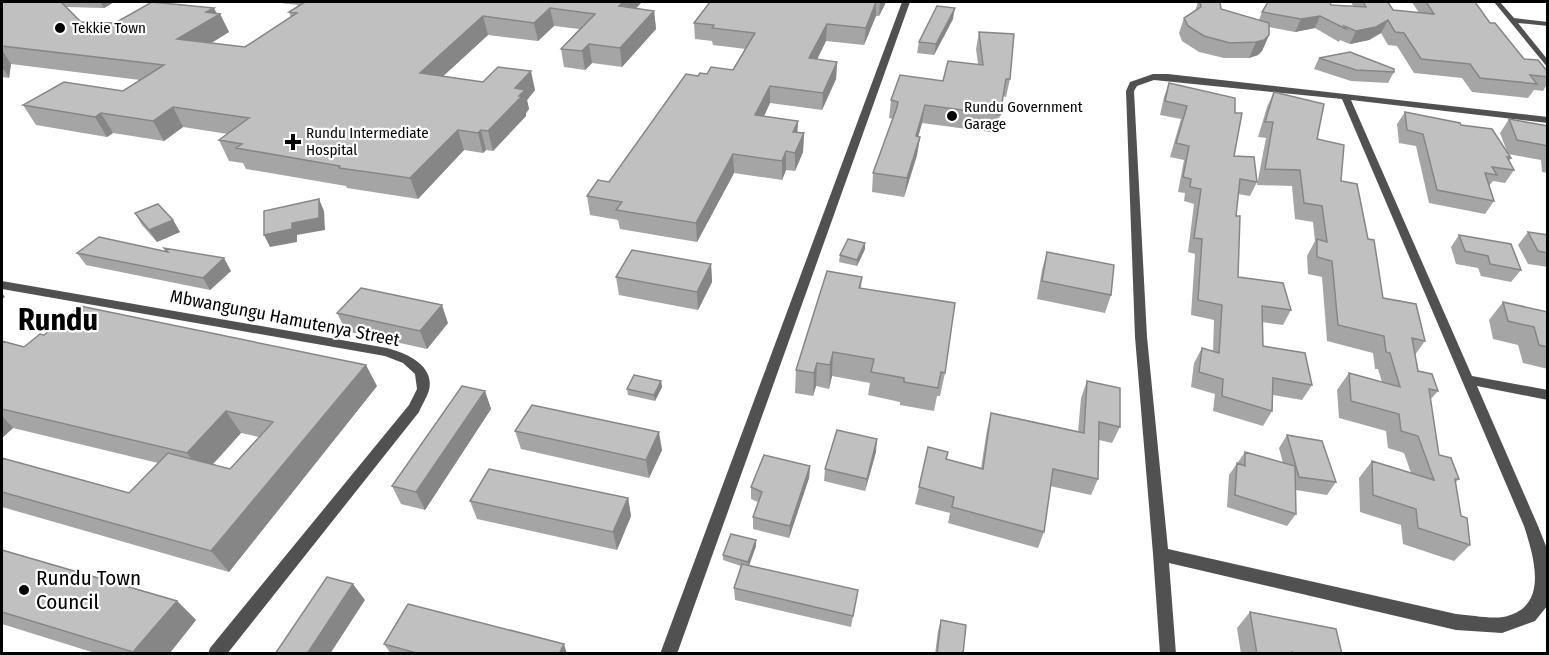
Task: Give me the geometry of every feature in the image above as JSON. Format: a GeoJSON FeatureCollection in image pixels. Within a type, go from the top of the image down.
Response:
{"type":"FeatureCollection","features":[{"type":"Feature","properties":{"kind":"street"},"geometry":{"type":"LineString","coordinates":[[668,654],[906,2]]}},
{"type":"Feature","properties":{"kind":"street"},"geometry":{"type":"LineString","coordinates":[[1497,2],[1548,66]]}},
{"type":"Feature","properties":{"kind":"street"},"geometry":{"type":"LineString","coordinates":[[1512,21],[1548,24]]}},
{"type":"Feature","properties":{"kind":"street"},"geometry":{"type":"LineString","coordinates":[[1168,654],[1141,337],[1130,91],[1133,84],[1153,77],[1548,120]]}},
{"type":"Feature","properties":{"kind":"street"},"geometry":{"type":"LineString","coordinates":[[1161,554],[1456,622],[1502,625],[1529,616],[1545,596],[1545,566],[1531,526],[1346,99]]}},
{"type":"Feature","properties":{"kind":"street","name":"Mbwangungu Hamutenya Street"},"geometry":{"type":"LineString","coordinates":[[2,285],[387,352],[407,360],[421,372],[423,389],[414,408],[216,654]]}},
{"type":"Feature","properties":{"kind":"street"},"geometry":{"type":"LineString","coordinates":[[1469,380],[1548,395]]}},
{"type":"Feature","properties":{"kind":"building"},"geometry":{"type":"Polygon","coordinates":[[[61,2],[81,22],[115,23],[152,2],[214,8],[206,12],[220,14],[177,39],[245,47],[297,13],[289,12],[305,2],[623,2],[619,6],[654,11],[620,48],[589,44],[582,51],[561,49],[595,14],[550,8],[534,23],[483,16],[420,73],[483,82],[498,67],[531,71],[515,88],[525,90],[488,131],[481,130],[478,133],[458,130],[410,178],[339,168],[340,166],[236,148],[242,144],[219,140],[249,118],[173,107],[153,121],[101,113],[95,117],[23,105],[64,82],[123,91],[164,65],[2,46],[2,3],[61,2]]]}},
{"type":"Feature","properties":{"kind":"building"},"geometry":{"type":"Polygon","coordinates":[[[710,2],[876,2],[866,28],[827,24],[809,58],[837,62],[823,93],[770,86],[755,115],[798,121],[793,132],[804,133],[795,153],[786,151],[782,161],[733,154],[696,223],[616,210],[622,202],[587,196],[598,180],[609,182],[686,74],[698,76],[700,73],[707,74],[711,67],[733,70],[755,33],[712,28],[714,25],[694,23],[710,2]]]}},
{"type":"Feature","properties":{"kind":"building"},"geometry":{"type":"Polygon","coordinates":[[[1200,2],[1220,2],[1221,9],[1269,23],[1269,35],[1264,40],[1256,42],[1230,43],[1204,36],[1188,26],[1184,18],[1201,7],[1200,2]]]}},
{"type":"Feature","properties":{"kind":"building"},"geometry":{"type":"Polygon","coordinates":[[[1268,2],[1330,2],[1331,5],[1366,7],[1363,2],[1388,2],[1393,10],[1434,14],[1426,2],[1475,2],[1490,23],[1495,23],[1524,59],[1538,60],[1548,72],[1548,77],[1530,75],[1537,84],[1480,78],[1470,64],[1421,59],[1404,33],[1395,32],[1388,20],[1376,27],[1356,31],[1344,26],[1346,29],[1320,16],[1301,19],[1262,12],[1268,2]]]}},
{"type":"Feature","properties":{"kind":"building"},"geometry":{"type":"Polygon","coordinates":[[[937,6],[955,8],[936,44],[919,42],[937,6]]]}},
{"type":"Feature","properties":{"kind":"building"},"geometry":{"type":"Polygon","coordinates":[[[979,32],[1014,34],[1010,79],[1006,79],[1000,115],[925,105],[916,136],[920,137],[907,178],[873,173],[897,107],[898,102],[891,100],[900,75],[943,81],[948,61],[983,65],[979,32]]]}},
{"type":"Feature","properties":{"kind":"building"},"geometry":{"type":"Polygon","coordinates":[[[1350,52],[1394,69],[1394,72],[1356,70],[1319,58],[1350,52]]]}},
{"type":"Feature","properties":{"kind":"building"},"geometry":{"type":"Polygon","coordinates":[[[1169,83],[1235,98],[1235,113],[1242,113],[1234,156],[1254,157],[1257,182],[1240,179],[1236,216],[1240,216],[1238,277],[1283,283],[1291,310],[1262,306],[1263,346],[1305,353],[1312,385],[1273,378],[1272,411],[1222,396],[1223,379],[1199,372],[1202,348],[1219,353],[1222,305],[1198,300],[1202,239],[1194,238],[1201,189],[1190,187],[1191,179],[1183,177],[1189,146],[1176,143],[1187,106],[1165,101],[1169,83]]]}},
{"type":"Feature","properties":{"kind":"building"},"geometry":{"type":"Polygon","coordinates":[[[1274,92],[1324,104],[1317,139],[1344,145],[1341,181],[1357,184],[1368,239],[1374,240],[1383,298],[1416,304],[1425,341],[1412,338],[1418,371],[1432,374],[1438,391],[1429,389],[1439,455],[1451,458],[1459,479],[1455,479],[1461,516],[1467,518],[1470,545],[1418,528],[1416,509],[1373,495],[1372,461],[1434,480],[1418,436],[1401,431],[1399,414],[1351,401],[1349,373],[1400,387],[1390,353],[1386,352],[1384,336],[1338,325],[1332,261],[1317,257],[1317,239],[1327,242],[1322,206],[1304,203],[1300,170],[1265,169],[1273,122],[1265,122],[1274,92]]]}},
{"type":"Feature","properties":{"kind":"building"},"geometry":{"type":"Polygon","coordinates":[[[1405,112],[1461,125],[1492,129],[1511,158],[1507,157],[1514,170],[1492,167],[1497,175],[1485,173],[1494,201],[1437,190],[1423,134],[1407,130],[1405,112]]]}},
{"type":"Feature","properties":{"kind":"building"},"geometry":{"type":"Polygon","coordinates":[[[1509,119],[1548,126],[1548,146],[1517,140],[1509,119]]]}},
{"type":"Feature","properties":{"kind":"building"},"geometry":{"type":"Polygon","coordinates":[[[319,199],[319,218],[292,223],[292,229],[264,235],[264,211],[319,199]]]}},
{"type":"Feature","properties":{"kind":"building"},"geometry":{"type":"Polygon","coordinates":[[[158,204],[173,220],[149,230],[135,213],[158,204]]]}},
{"type":"Feature","properties":{"kind":"building"},"geometry":{"type":"Polygon","coordinates":[[[1528,232],[1548,235],[1548,253],[1538,251],[1528,232]]]}},
{"type":"Feature","properties":{"kind":"building"},"geometry":{"type":"Polygon","coordinates":[[[1459,235],[1511,244],[1521,270],[1490,264],[1488,256],[1465,251],[1459,235]]]}},
{"type":"Feature","properties":{"kind":"building"},"geometry":{"type":"Polygon","coordinates":[[[99,237],[168,252],[164,248],[224,258],[203,278],[77,253],[99,237]]]}},
{"type":"Feature","properties":{"kind":"building"},"geometry":{"type":"Polygon","coordinates":[[[848,239],[865,243],[857,260],[840,255],[848,239]]]}},
{"type":"Feature","properties":{"kind":"building"},"geometry":{"type":"Polygon","coordinates":[[[632,250],[711,264],[697,292],[616,277],[632,250]]]}},
{"type":"Feature","properties":{"kind":"building"},"geometry":{"type":"Polygon","coordinates":[[[1047,252],[1114,265],[1111,295],[1042,281],[1047,252]]]}},
{"type":"Feature","properties":{"kind":"building"},"geometry":{"type":"Polygon","coordinates":[[[827,271],[862,277],[859,288],[955,303],[945,373],[941,372],[938,388],[904,382],[904,378],[871,372],[874,359],[833,352],[830,365],[817,363],[814,373],[796,370],[827,271]]]}},
{"type":"Feature","properties":{"kind":"building"},"geometry":{"type":"Polygon","coordinates":[[[361,288],[442,305],[420,331],[337,313],[361,288]]]}},
{"type":"Feature","properties":{"kind":"building"},"geometry":{"type":"Polygon","coordinates":[[[1503,302],[1548,312],[1548,347],[1539,345],[1534,327],[1508,321],[1503,302]]]}},
{"type":"Feature","properties":{"kind":"building"},"geometry":{"type":"Polygon","coordinates":[[[80,306],[366,365],[211,551],[2,492],[2,458],[129,493],[168,453],[230,469],[273,422],[226,411],[187,453],[2,409],[2,341],[24,347],[40,334],[44,335],[80,306]]]}},
{"type":"Feature","properties":{"kind":"building"},"geometry":{"type":"Polygon","coordinates":[[[634,375],[661,381],[654,395],[627,389],[634,375]]]}},
{"type":"Feature","properties":{"kind":"building"},"geometry":{"type":"Polygon","coordinates":[[[1087,381],[1120,388],[1120,427],[1099,422],[1098,479],[1053,469],[1044,532],[952,507],[954,497],[919,487],[928,447],[948,452],[946,459],[983,469],[991,413],[1084,433],[1087,381]]]}},
{"type":"Feature","properties":{"kind":"building"},"geometry":{"type":"Polygon","coordinates":[[[462,386],[485,391],[416,492],[392,486],[462,386]]]}},
{"type":"Feature","properties":{"kind":"building"},"geometry":{"type":"Polygon","coordinates":[[[532,405],[659,432],[646,460],[515,431],[532,405]]]}},
{"type":"Feature","properties":{"kind":"building"},"geometry":{"type":"Polygon","coordinates":[[[837,430],[877,439],[867,479],[825,469],[837,430]]]}},
{"type":"Feature","properties":{"kind":"building"},"geometry":{"type":"Polygon","coordinates":[[[1287,435],[1322,441],[1336,482],[1299,477],[1287,435]]]}},
{"type":"Feature","properties":{"kind":"building"},"geometry":{"type":"Polygon","coordinates":[[[1245,452],[1295,466],[1296,514],[1235,495],[1237,463],[1245,466],[1245,452]]]}},
{"type":"Feature","properties":{"kind":"building"},"geometry":{"type":"Polygon","coordinates":[[[764,455],[810,466],[790,526],[753,517],[762,492],[751,487],[764,455]]]}},
{"type":"Feature","properties":{"kind":"building"},"geometry":{"type":"Polygon","coordinates":[[[489,469],[628,498],[613,532],[470,501],[489,469]]]}},
{"type":"Feature","properties":{"kind":"building"},"geometry":{"type":"Polygon","coordinates":[[[731,534],[756,540],[748,562],[723,555],[731,534]]]}},
{"type":"Feature","properties":{"kind":"building"},"geometry":{"type":"Polygon","coordinates":[[[2,550],[177,601],[133,652],[2,612],[2,550]]]}},
{"type":"Feature","properties":{"kind":"building"},"geometry":{"type":"Polygon","coordinates":[[[742,564],[858,590],[853,616],[734,588],[742,564]]]}},
{"type":"Feature","properties":{"kind":"building"},"geometry":{"type":"Polygon","coordinates":[[[327,577],[353,584],[307,654],[275,654],[327,577]]]}},
{"type":"Feature","properties":{"kind":"building"},"geometry":{"type":"Polygon","coordinates":[[[408,604],[564,644],[559,654],[420,654],[384,644],[408,604]]]}},
{"type":"Feature","properties":{"kind":"building"},"geometry":{"type":"Polygon","coordinates":[[[1250,612],[1336,629],[1342,654],[1292,652],[1292,654],[1257,654],[1250,612]]]}},
{"type":"Feature","properties":{"kind":"building"},"geometry":{"type":"Polygon","coordinates":[[[941,620],[966,625],[963,654],[937,654],[941,620]]]}},
{"type":"Feature","properties":{"kind":"place","name":"Tekkie Town"},"geometry":{"type":"Point","coordinates":[60,28]}},
{"type":"Feature","properties":{"kind":"place","name":"Rundu Government Garage"},"geometry":{"type":"Point","coordinates":[952,116]}},
{"type":"Feature","properties":{"kind":"place","name":"Rundu Intermediate Hospital"},"geometry":{"type":"Point","coordinates":[293,142]}},
{"type":"Feature","properties":{"kind":"place","name":"Rundu Town Council"},"geometry":{"type":"Point","coordinates":[24,590]}},
{"type":"Feature","properties":{"kind":"district","name":"Rundu"},"geometry":{"type":"Point","coordinates":[58,320]}}]}
